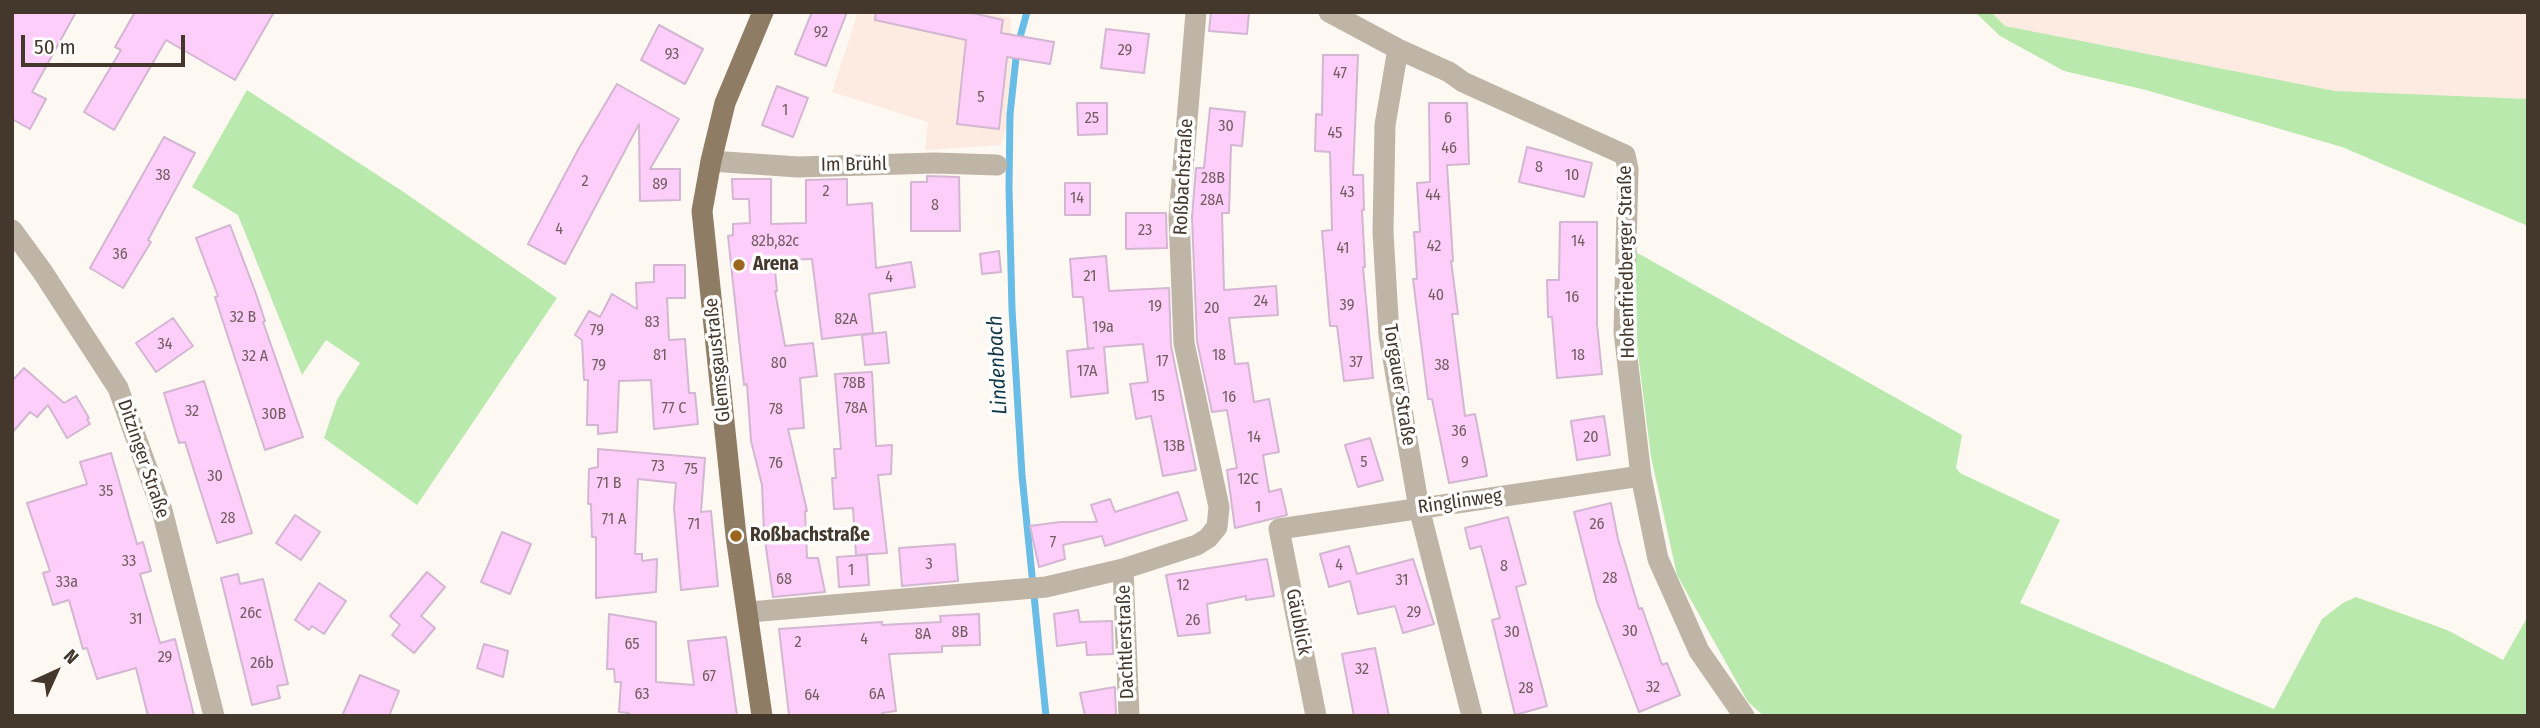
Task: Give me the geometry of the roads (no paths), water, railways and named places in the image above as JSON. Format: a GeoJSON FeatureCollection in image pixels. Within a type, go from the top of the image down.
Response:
{"type":"FeatureCollection","features":[{"type":"Feature","properties":{"kind":"main road","name":"Glemsgaustraße"},"geometry":{"type":"LineString","coordinates":[[762,716],[736,536],[702,211],[710,161],[725,103],[763,12]]}},
{"type":"Feature","properties":{"kind":"street","name":"Roßbachstraße"},"geometry":{"type":"LineString","coordinates":[[748,612],[1046,586],[1123,569],[1197,545],[1208,538],[1217,527],[1220,507],[1184,343],[1179,217],[1196,12]]}},
{"type":"Feature","properties":{"kind":"street","name":"Hohenfriedberger Straße"},"geometry":{"type":"LineString","coordinates":[[1329,12],[1398,49],[1450,72],[1463,82],[1625,155],[1628,169],[1624,332],[1641,476],[1658,559],[1699,651],[1744,716]]}},
{"type":"Feature","properties":{"kind":"street","name":"Torgauer Straße"},"geometry":{"type":"LineString","coordinates":[[1398,49],[1385,125],[1383,232],[1389,335],[1419,508],[1472,716]]}},
{"type":"Feature","properties":{"kind":"street","name":"Im Brühl"},"geometry":{"type":"LineString","coordinates":[[710,161],[798,167],[934,163],[997,165]]}},
{"type":"Feature","properties":{"kind":"street","name":"Ditzinger Straße"},"geometry":{"type":"LineString","coordinates":[[12,230],[118,388],[162,510],[214,716]]}},
{"type":"Feature","properties":{"kind":"street","name":"Ringlinweg"},"geometry":{"type":"LineString","coordinates":[[1279,529],[1641,476]]}},
{"type":"Feature","properties":{"kind":"street","name":"Gäublick"},"geometry":{"type":"LineString","coordinates":[[1279,529],[1316,716]]}},
{"type":"Feature","properties":{"kind":"street","name":"Dachtlerstraße"},"geometry":{"type":"LineString","coordinates":[[1123,569],[1129,716]]}},
{"type":"Feature","properties":{"kind":"waterway","name":"Lindenbach"},"geometry":{"type":"LineString","coordinates":[[1027,12],[1017,48],[1010,115],[1012,309],[1022,475],[1046,716]]}},
{"type":"Feature","properties":{"kind":"place","name":"Arena"},"geometry":{"type":"Point","coordinates":[739,265]}},
{"type":"Feature","properties":{"kind":"place","name":"Roßbachstraße"},"geometry":{"type":"Point","coordinates":[736,536]}}]}
